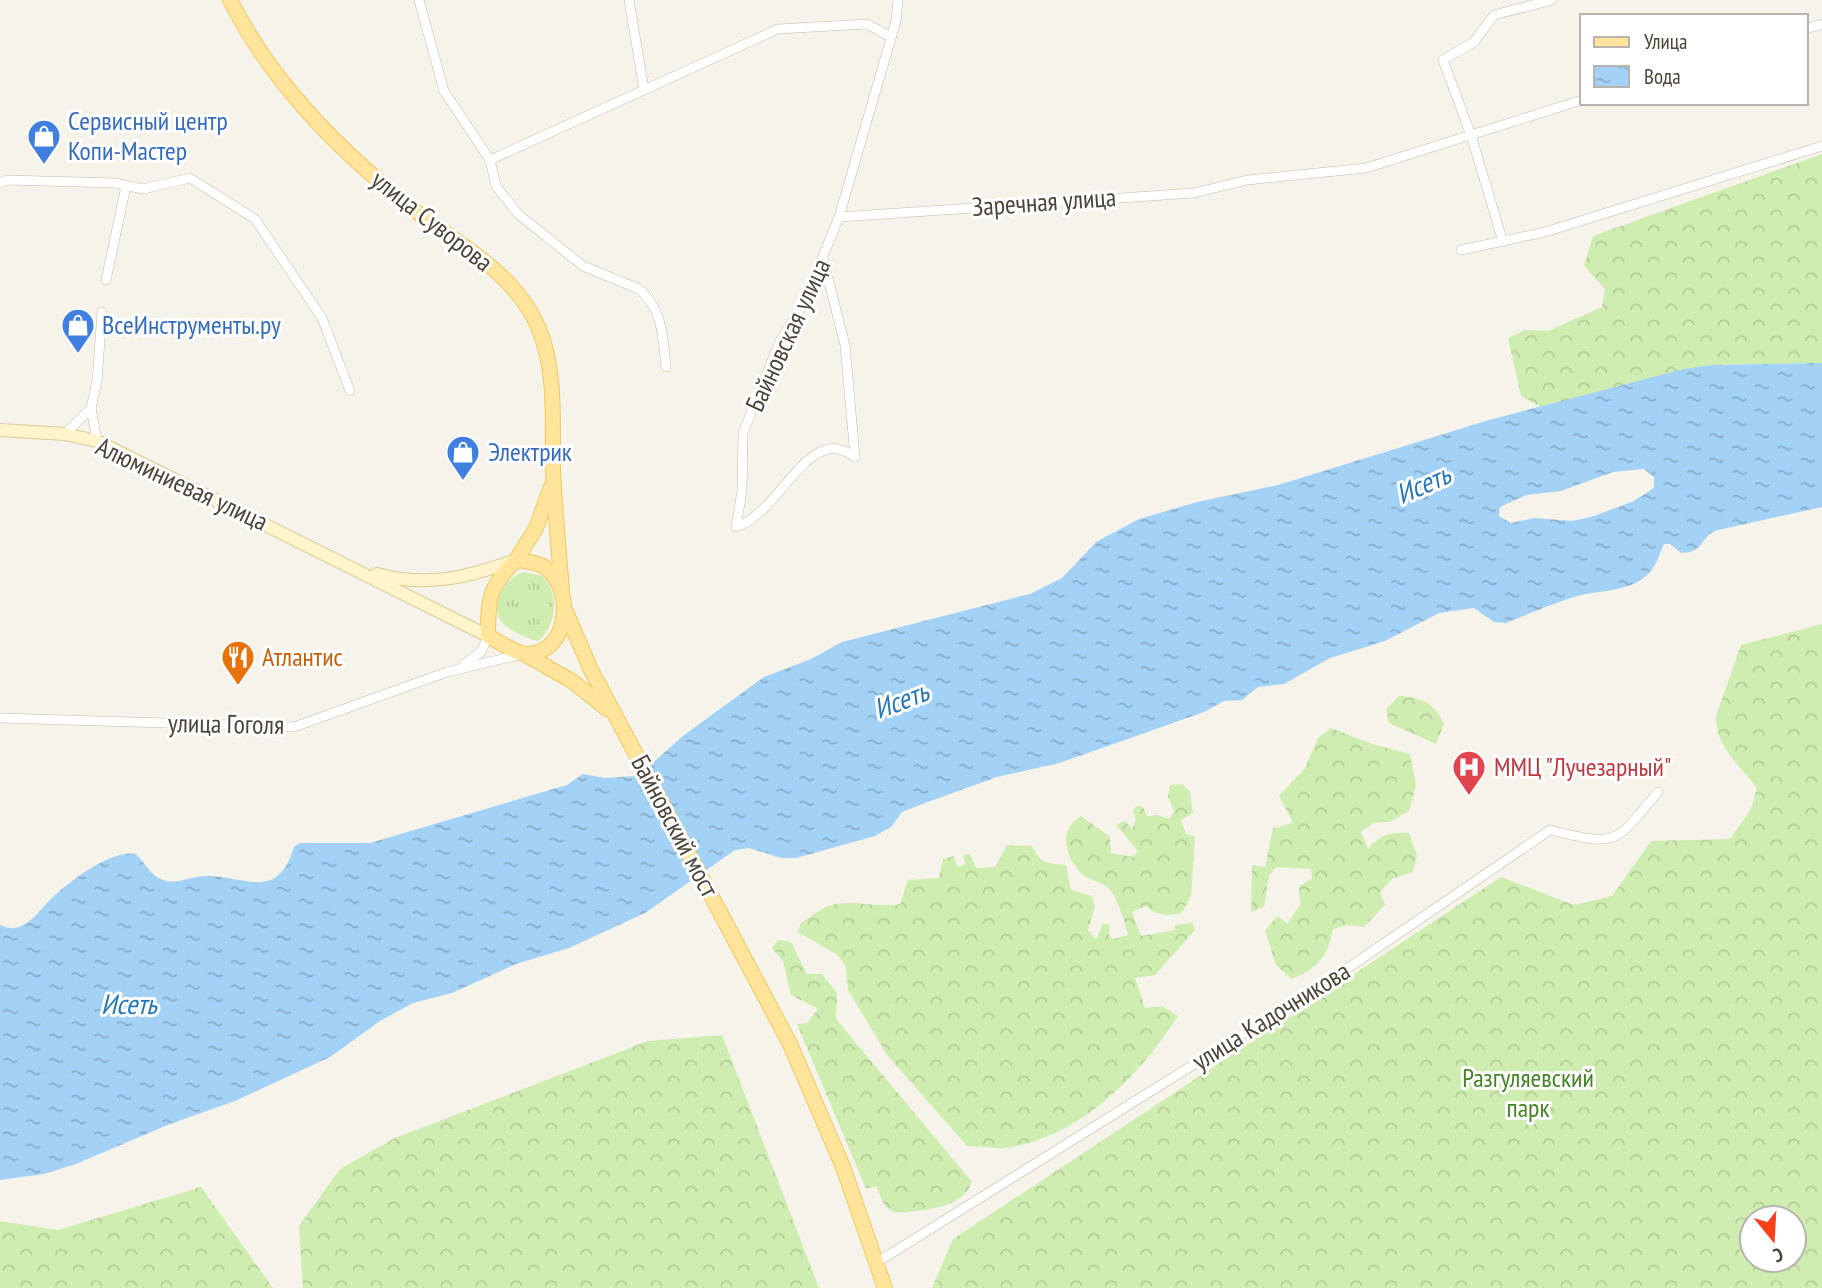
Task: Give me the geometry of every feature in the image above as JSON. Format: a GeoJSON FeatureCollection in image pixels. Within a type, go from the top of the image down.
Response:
{"type":"FeatureCollection","features":[{"type":"Feature","properties":{"kind":"main road","name":"улица Суворова"},"geometry":{"type":"LineString","coordinates":[[230,0],[254,46],[346,153],[414,210],[498,272],[524,301],[538,327],[547,356],[562,592]]}},
{"type":"Feature","properties":{"kind":"main road","name":"Алюминиевая улица"},"geometry":{"type":"LineString","coordinates":[[0,430],[65,434],[97,441],[356,568]]}},
{"type":"Feature","properties":{"kind":"main road"},"geometry":{"type":"LineString","coordinates":[[488,636],[490,595],[498,579],[516,560],[536,528],[554,475]]}},
{"type":"Feature","properties":{"kind":"main road"},"geometry":{"type":"LineString","coordinates":[[356,568],[419,582],[469,577],[516,560],[540,565],[547,570],[562,592],[564,607],[579,646],[630,741]]}},
{"type":"Feature","properties":{"kind":"main road"},"geometry":{"type":"LineString","coordinates":[[356,568],[524,654],[585,690],[610,713],[630,741]]}},
{"type":"Feature","properties":{"kind":"main road"},"geometry":{"type":"LineString","coordinates":[[524,654],[545,649],[555,640],[562,625],[564,607]]}},
{"type":"Feature","properties":{"kind":"main road","name":"Байновский мост"},"geometry":{"type":"LineString","coordinates":[[630,741],[811,1089],[876,1263]]}},
{"type":"Feature","properties":{"kind":"main road"},"geometry":{"type":"LineString","coordinates":[[876,1263],[885,1288]]}},
{"type":"Feature","properties":{"kind":"street"},"geometry":{"type":"LineString","coordinates":[[419,0],[444,91],[490,159],[496,186],[518,214],[583,266],[639,289],[647,296],[661,321],[666,368]]}},
{"type":"Feature","properties":{"kind":"street"},"geometry":{"type":"LineString","coordinates":[[629,0],[645,89]]}},
{"type":"Feature","properties":{"kind":"street","name":"Байновская улица"},"geometry":{"type":"LineString","coordinates":[[823,259],[845,345],[855,457],[841,449],[828,449],[802,467],[755,518],[736,527],[742,491],[743,433],[780,341],[803,304],[839,217],[891,37],[898,0]]}},
{"type":"Feature","properties":{"kind":"street"},"geometry":{"type":"LineString","coordinates":[[1503,242],[1471,135],[1443,60],[1474,42],[1494,15],[1552,0]]}},
{"type":"Feature","properties":{"kind":"street"},"geometry":{"type":"LineString","coordinates":[[490,159],[778,29],[867,24],[891,37]]}},
{"type":"Feature","properties":{"kind":"street","name":"Заречная улица"},"geometry":{"type":"LineString","coordinates":[[839,217],[1194,193],[1247,180],[1366,168],[1580,101]]}},
{"type":"Feature","properties":{"kind":"street"},"geometry":{"type":"LineString","coordinates":[[1461,250],[1503,242],[1822,146]]}},
{"type":"Feature","properties":{"kind":"street"},"geometry":{"type":"LineString","coordinates":[[0,183],[62,180],[115,183],[143,189],[190,178],[255,219],[321,318],[350,391]]}},
{"type":"Feature","properties":{"kind":"street"},"geometry":{"type":"LineString","coordinates":[[106,280],[126,186]]}},
{"type":"Feature","properties":{"kind":"street"},"geometry":{"type":"LineString","coordinates":[[97,441],[91,408],[97,381],[103,312]]}},
{"type":"Feature","properties":{"kind":"street"},"geometry":{"type":"LineString","coordinates":[[65,434],[91,408]]}},
{"type":"Feature","properties":{"kind":"street"},"geometry":{"type":"LineString","coordinates":[[447,672],[481,652],[488,636]]}},
{"type":"Feature","properties":{"kind":"street","name":"улица Гоголя"},"geometry":{"type":"LineString","coordinates":[[0,718],[294,727],[447,672],[524,654]]}},
{"type":"Feature","properties":{"kind":"street","name":"улица Кадочникова"},"geometry":{"type":"LineString","coordinates":[[876,1263],[1348,968],[1550,830],[1598,842],[1622,834],[1658,792]]}},
{"type":"Feature","properties":{"kind":"green space"},"geometry":{"type":"Polygon","coordinates":[[[1822,154],[1822,363],[1712,365],[1543,408],[1521,396],[1508,338],[1525,330],[1548,331],[1602,307],[1605,289],[1584,266],[1593,236],[1822,154]]]}},
{"type":"Feature","properties":{"kind":"green space"},"geometry":{"type":"Polygon","coordinates":[[[525,572],[542,576],[552,591],[554,600],[549,626],[538,641],[507,627],[497,613],[502,590],[512,578],[525,572]]]}},
{"type":"Feature","properties":{"kind":"green space","name":"Разгуляевский парк"},"geometry":{"type":"Polygon","coordinates":[[[1822,624],[1822,1288],[932,1288],[953,1239],[1501,877],[1574,905],[1612,896],[1651,841],[1730,839],[1751,809],[1757,788],[1724,746],[1716,716],[1741,645],[1822,624]]]}},
{"type":"Feature","properties":{"kind":"green space"},"geometry":{"type":"Polygon","coordinates":[[[1399,696],[1426,702],[1436,711],[1444,724],[1436,744],[1389,723],[1386,709],[1399,696]]]}},
{"type":"Feature","properties":{"kind":"green space"},"geometry":{"type":"Polygon","coordinates":[[[1331,728],[1372,744],[1410,754],[1416,785],[1409,811],[1389,822],[1373,823],[1361,832],[1368,849],[1386,835],[1409,833],[1417,856],[1413,872],[1392,879],[1380,892],[1385,905],[1364,927],[1347,925],[1333,929],[1328,947],[1320,961],[1308,971],[1291,979],[1276,965],[1265,930],[1278,916],[1287,924],[1300,905],[1299,886],[1312,879],[1311,869],[1276,867],[1269,876],[1264,907],[1251,912],[1252,865],[1265,867],[1273,828],[1293,823],[1279,796],[1305,768],[1318,738],[1331,728]]]}},
{"type":"Feature","properties":{"kind":"green space"},"geometry":{"type":"Polygon","coordinates":[[[1182,784],[1190,791],[1193,813],[1181,820],[1186,834],[1195,836],[1191,896],[1182,913],[1162,914],[1146,906],[1132,912],[1141,936],[1175,930],[1175,925],[1192,923],[1195,930],[1155,975],[1135,978],[1145,1008],[1162,1006],[1178,1016],[1145,1061],[1105,1101],[1082,1118],[1058,1132],[1032,1142],[1005,1148],[967,1146],[887,1055],[848,990],[846,967],[838,955],[798,932],[801,923],[822,909],[838,904],[900,904],[908,880],[939,878],[943,859],[954,856],[957,867],[965,864],[963,855],[970,854],[976,868],[995,867],[1007,845],[1032,846],[1045,862],[1066,865],[1071,890],[1092,896],[1095,906],[1088,930],[1096,940],[1103,923],[1110,925],[1109,935],[1113,939],[1128,935],[1121,911],[1109,889],[1083,875],[1070,858],[1066,842],[1069,827],[1081,816],[1110,837],[1111,853],[1133,857],[1138,851],[1116,825],[1125,821],[1132,829],[1136,820],[1133,810],[1137,806],[1143,807],[1147,816],[1158,815],[1169,819],[1174,812],[1168,796],[1170,785],[1182,784]]]}},
{"type":"Feature","properties":{"kind":"green space"},"geometry":{"type":"Polygon","coordinates":[[[778,940],[791,942],[807,974],[822,974],[837,993],[836,1019],[972,1182],[960,1198],[940,1207],[895,1213],[885,1206],[876,1186],[866,1189],[797,1024],[807,1023],[818,1009],[791,995],[783,961],[772,948],[778,940]]]}},
{"type":"Feature","properties":{"kind":"green space"},"geometry":{"type":"Polygon","coordinates":[[[722,1035],[819,1288],[303,1288],[299,1226],[340,1169],[395,1138],[648,1041],[722,1035]]]}},
{"type":"Feature","properties":{"kind":"green space"},"geometry":{"type":"Polygon","coordinates":[[[201,1187],[273,1288],[0,1288],[0,1221],[58,1230],[201,1187]]]}},
{"type":"Feature","properties":{"kind":"water","name":"Исеть"},"geometry":{"type":"Polygon","coordinates":[[[1822,363],[1822,507],[1714,531],[1693,551],[1681,553],[1670,544],[1664,544],[1652,570],[1638,582],[1568,599],[1506,623],[1494,622],[1474,608],[1439,613],[1385,641],[1330,658],[1284,684],[1258,687],[1242,700],[1224,701],[1204,712],[1059,763],[997,777],[902,812],[891,827],[875,836],[796,858],[781,858],[749,848],[735,850],[645,913],[569,948],[516,964],[452,993],[413,1003],[380,1021],[330,1057],[235,1101],[170,1124],[76,1164],[44,1174],[0,1180],[0,925],[13,928],[26,924],[67,885],[102,862],[126,854],[136,854],[155,876],[163,880],[179,881],[206,876],[259,882],[279,875],[294,847],[300,843],[370,843],[567,785],[583,774],[605,778],[638,776],[684,735],[764,677],[811,659],[842,642],[1030,594],[1062,578],[1096,542],[1139,519],[1197,502],[1278,485],[1489,420],[1684,369],[1712,365],[1822,363]],[[1644,469],[1613,472],[1561,491],[1526,495],[1500,507],[1499,516],[1511,523],[1534,518],[1572,521],[1591,517],[1634,501],[1654,488],[1654,477],[1644,469]]]}},
{"type":"Feature","properties":{"kind":"place","name":"Сервисный центр Копи-Мастер"},"geometry":{"type":"Point","coordinates":[44,166]}},
{"type":"Feature","properties":{"kind":"place","name":"ВсеИнструменты.ру"},"geometry":{"type":"Point","coordinates":[78,355]}},
{"type":"Feature","properties":{"kind":"place","name":"Электрик"},"geometry":{"type":"Point","coordinates":[463,482]}},
{"type":"Feature","properties":{"kind":"place","name":"Атлантис"},"geometry":{"type":"Point","coordinates":[238,687]}},
{"type":"Feature","properties":{"kind":"place","name":"ММЦ \"Лучезарный\""},"geometry":{"type":"Point","coordinates":[1469,797]}}]}
